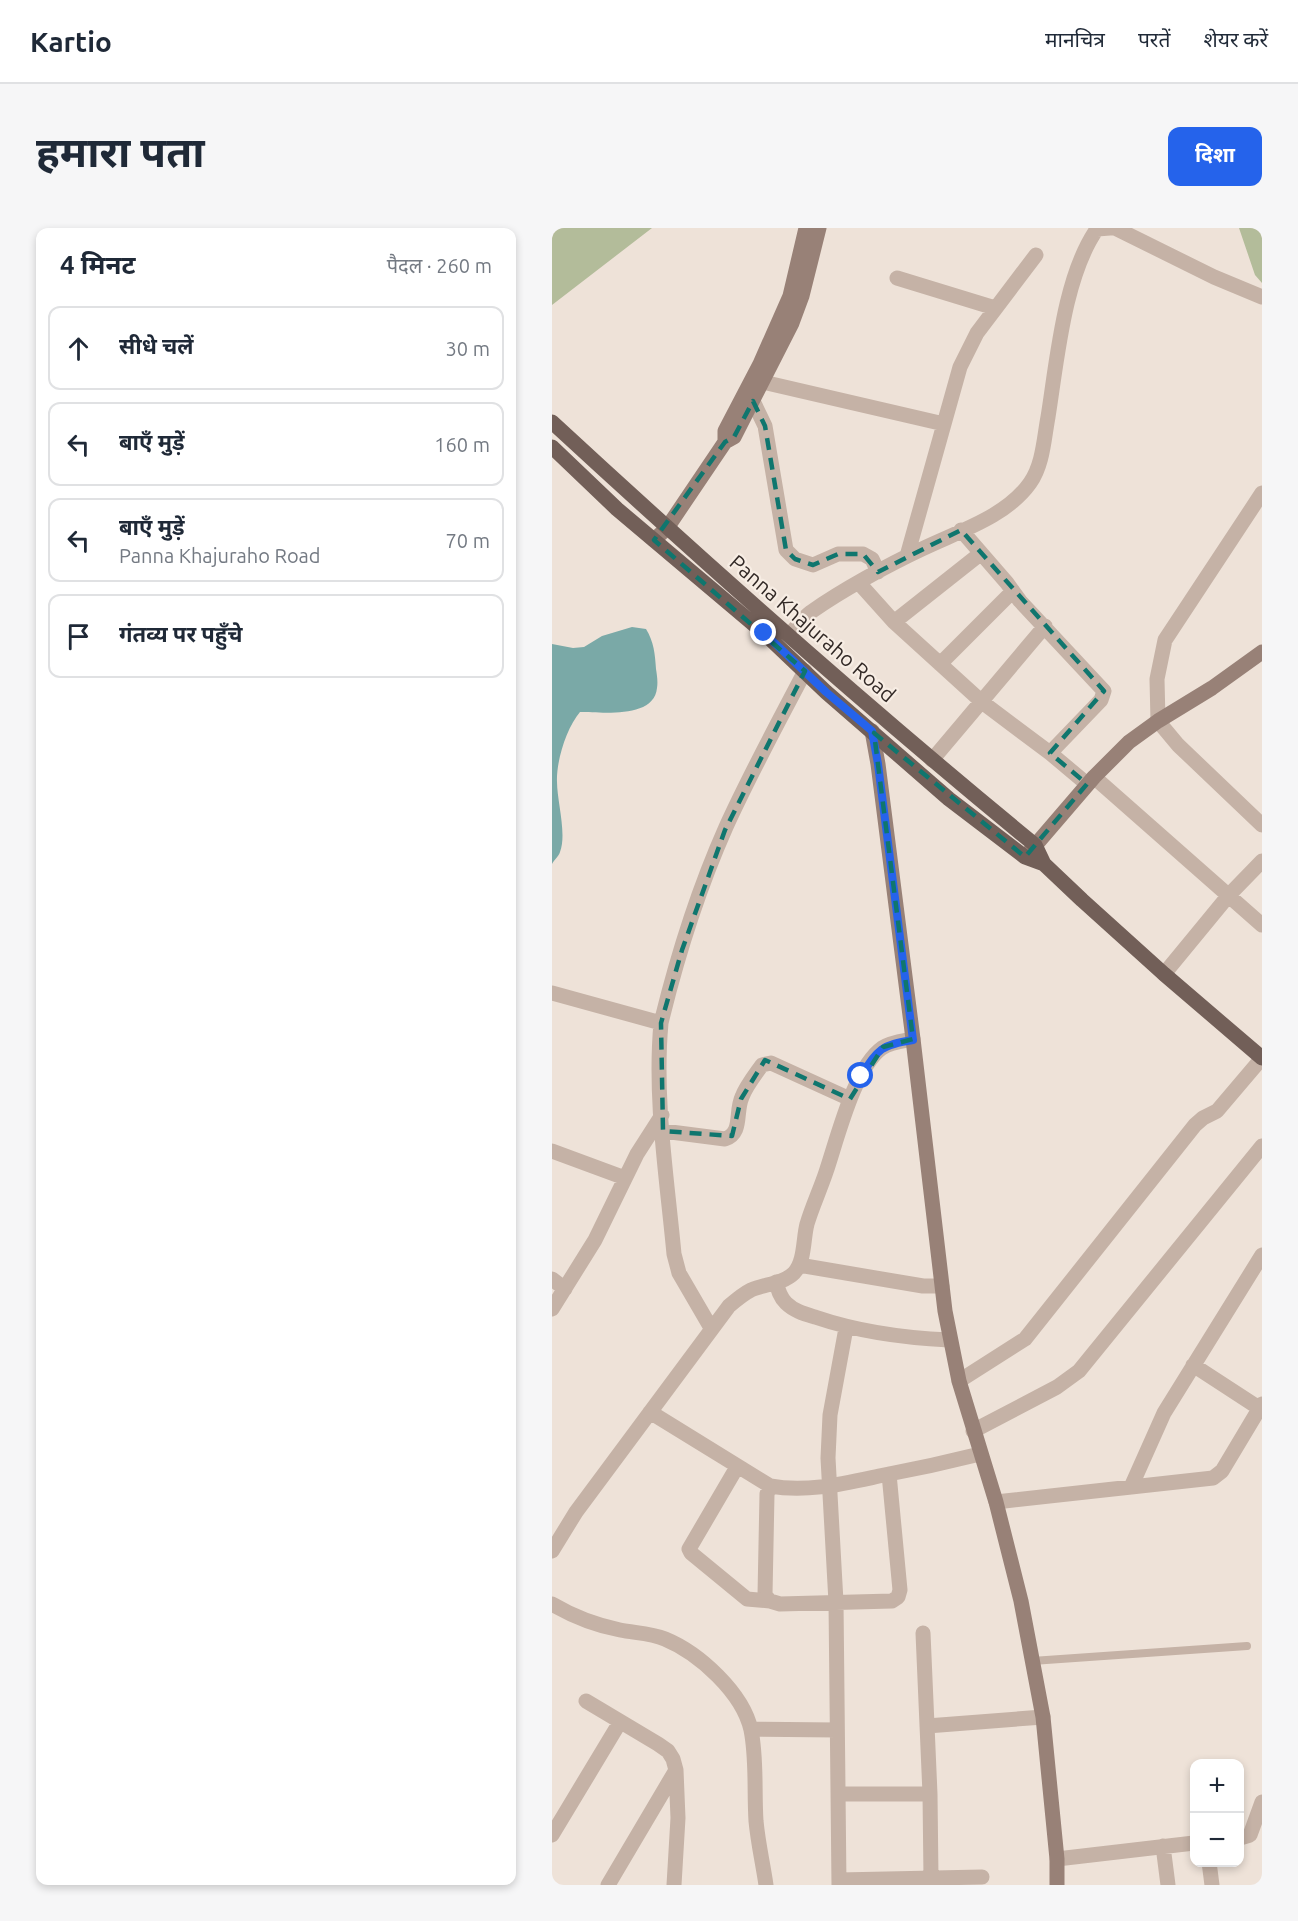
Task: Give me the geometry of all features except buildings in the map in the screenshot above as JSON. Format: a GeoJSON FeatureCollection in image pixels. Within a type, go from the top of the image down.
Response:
{"type":"FeatureCollection","features":[{"type":"Feature","properties":{"kind":"main road"},"geometry":{"type":"LineString","coordinates":[[725,442],[725,431],[760,364],[790,296],[806,228]]}},
{"type":"Feature","properties":{"kind":"main road"},"geometry":{"type":"LineString","coordinates":[[654,540],[667,528],[725,442],[734,436],[753,401],[802,296],[819,228]]}},
{"type":"Feature","properties":{"kind":"main road","name":"Panna Khajuraho Road"},"geometry":{"type":"LineString","coordinates":[[552,422],[667,528],[932,760],[1164,974],[1262,1058]]}},
{"type":"Feature","properties":{"kind":"main road","name":"Panna Khajuraho Road"},"geometry":{"type":"LineString","coordinates":[[552,447],[654,540],[764,633],[949,799],[1030,851]]}},
{"type":"Feature","properties":{"kind":"main road"},"geometry":{"type":"LineString","coordinates":[[1030,851],[1090,781],[1130,742],[1158,721],[1260,658]]}},
{"type":"Feature","properties":{"kind":"main road"},"geometry":{"type":"LineString","coordinates":[[872,731],[913,1040],[949,1340],[973,1431],[996,1502],[1021,1601],[1042,1717],[1058,1885]]}},
{"type":"Feature","properties":{"kind":"street"},"geometry":{"type":"LineString","coordinates":[[789,635],[810,613],[878,572],[993,515],[1018,498],[1032,481],[1042,452],[1064,319],[1081,258],[1097,229],[1110,228]]}},
{"type":"Feature","properties":{"kind":"street"},"geometry":{"type":"LineString","coordinates":[[1115,228],[1214,277],[1262,297]]}},
{"type":"Feature","properties":{"kind":"street"},"geometry":{"type":"LineString","coordinates":[[907,556],[960,367],[977,333],[1036,255]]}},
{"type":"Feature","properties":{"kind":"street"},"geometry":{"type":"LineString","coordinates":[[897,278],[995,308]]}},
{"type":"Feature","properties":{"kind":"street"},"geometry":{"type":"LineString","coordinates":[[763,382],[944,424]]}},
{"type":"Feature","properties":{"kind":"street"},"geometry":{"type":"LineString","coordinates":[[753,401],[765,426],[786,550],[795,559],[813,565],[838,554],[863,554],[872,559],[878,572]]}},
{"type":"Feature","properties":{"kind":"street"},"geometry":{"type":"LineString","coordinates":[[1262,493],[1165,640],[1157,679],[1158,721],[1178,745],[1262,825]]}},
{"type":"Feature","properties":{"kind":"street"},"geometry":{"type":"LineString","coordinates":[[962,530],[980,554],[1104,691],[1101,700],[1050,753]]}},
{"type":"Feature","properties":{"kind":"street"},"geometry":{"type":"LineString","coordinates":[[894,622],[980,554]]}},
{"type":"Feature","properties":{"kind":"street"},"geometry":{"type":"LineString","coordinates":[[860,583],[894,622],[982,702],[1090,781],[1229,895],[1262,925]]}},
{"type":"Feature","properties":{"kind":"street"},"geometry":{"type":"LineString","coordinates":[[940,664],[1013,591]]}},
{"type":"Feature","properties":{"kind":"street"},"geometry":{"type":"LineString","coordinates":[[932,760],[1045,626]]}},
{"type":"Feature","properties":{"kind":"street"},"geometry":{"type":"LineString","coordinates":[[711,1328],[679,1273],[674,1254],[662,1123],[659,1042],[661,1023],[700,892],[725,830],[748,780],[805,671]]}},
{"type":"Feature","properties":{"kind":"street"},"geometry":{"type":"LineString","coordinates":[[1164,974],[1229,895],[1262,861]]}},
{"type":"Feature","properties":{"kind":"street"},"geometry":{"type":"LineString","coordinates":[[552,993],[661,1023]]}},
{"type":"Feature","properties":{"kind":"street"},"geometry":{"type":"LineString","coordinates":[[554,1542],[729,1306],[753,1289],[793,1274],[799,1265],[807,1225],[850,1100],[861,1076],[873,1057],[883,1047],[892,1043],[913,1040]]}},
{"type":"Feature","properties":{"kind":"street"},"geometry":{"type":"LineString","coordinates":[[959,1381],[1025,1339],[1195,1125],[1203,1118],[1217,1112],[1262,1058]]}},
{"type":"Feature","properties":{"kind":"street"},"geometry":{"type":"LineString","coordinates":[[662,1123],[725,1139],[732,1136],[736,1132],[741,1099],[766,1062],[850,1100]]}},
{"type":"Feature","properties":{"kind":"street"},"geometry":{"type":"LineString","coordinates":[[552,1309],[595,1240],[637,1154],[662,1123]]}},
{"type":"Feature","properties":{"kind":"street"},"geometry":{"type":"LineString","coordinates":[[973,1431],[1057,1387],[1079,1371],[1262,1146]]}},
{"type":"Feature","properties":{"kind":"street"},"geometry":{"type":"LineString","coordinates":[[552,1151],[625,1178]]}},
{"type":"Feature","properties":{"kind":"street"},"geometry":{"type":"LineString","coordinates":[[1131,1487],[1164,1413],[1262,1255]]}},
{"type":"Feature","properties":{"kind":"street"},"geometry":{"type":"LineString","coordinates":[[799,1265],[922,1286],[942,1286]]}},
{"type":"Feature","properties":{"kind":"street"},"geometry":{"type":"LineString","coordinates":[[552,1279],[565,1290]]}},
{"type":"Feature","properties":{"kind":"street"},"geometry":{"type":"LineString","coordinates":[[776,1282],[781,1297],[788,1305],[846,1328],[914,1339],[949,1340]]}},
{"type":"Feature","properties":{"kind":"street"},"geometry":{"type":"LineString","coordinates":[[846,1328],[830,1415],[828,1458],[836,1602],[839,1882],[982,1877]]}},
{"type":"Feature","properties":{"kind":"street"},"geometry":{"type":"LineString","coordinates":[[996,1502],[1212,1478],[1218,1475],[1261,1408],[1193,1365]]}},
{"type":"Feature","properties":{"kind":"street"},"geometry":{"type":"LineString","coordinates":[[650,1412],[770,1486],[789,1489],[819,1488],[980,1454]]}},
{"type":"Feature","properties":{"kind":"street"},"geometry":{"type":"LineString","coordinates":[[737,1467],[689,1549],[747,1599],[780,1604],[892,1601],[898,1597],[900,1590],[889,1474]]}},
{"type":"Feature","properties":{"kind":"street"},"geometry":{"type":"LineString","coordinates":[[770,1486],[767,1494],[765,1595],[770,1601]]}},
{"type":"Feature","properties":{"kind":"street"},"geometry":{"type":"LineString","coordinates":[[552,1604],[577,1618],[594,1624],[664,1638],[688,1651],[729,1688],[743,1710],[751,1729],[756,1823],[766,1885]]}},
{"type":"Feature","properties":{"kind":"street"},"geometry":{"type":"LineString","coordinates":[[923,1633],[931,1878]]}},
{"type":"Feature","properties":{"kind":"street"},"geometry":{"type":"LineString","coordinates":[[586,1701],[668,1751],[673,1759],[676,1770],[678,1818],[674,1885]]}},
{"type":"Feature","properties":{"kind":"street"},"geometry":{"type":"LineString","coordinates":[[927,1726],[1042,1717]]}},
{"type":"Feature","properties":{"kind":"street"},"geometry":{"type":"LineString","coordinates":[[552,1835],[620,1722]]}},
{"type":"Feature","properties":{"kind":"street"},"geometry":{"type":"LineString","coordinates":[[751,1729],[837,1730]]}},
{"type":"Feature","properties":{"kind":"street"},"geometry":{"type":"LineString","coordinates":[[608,1885],[676,1770]]}},
{"type":"Feature","properties":{"kind":"street"},"geometry":{"type":"LineString","coordinates":[[839,1794],[930,1794]]}},
{"type":"Feature","properties":{"kind":"street"},"geometry":{"type":"LineString","coordinates":[[1244,1837],[1250,1835],[1262,1802]]}},
{"type":"Feature","properties":{"kind":"street"},"geometry":{"type":"LineString","coordinates":[[1057,1858],[1190,1843]]}},
{"type":"Feature","properties":{"kind":"street"},"geometry":{"type":"LineString","coordinates":[[1163,1846],[1168,1885]]}},
{"type":"Feature","properties":{"kind":"street"},"geometry":{"type":"LineString","coordinates":[[1210,1867],[1212,1885]]}},
{"type":"Feature","properties":{"kind":"lane"},"geometry":{"type":"LineString","coordinates":[[1032,1662],[1247,1646]]}},
{"type":"Feature","properties":{"kind":"highlighted area"},"geometry":{"type":"Polygon","coordinates":[[[753,401],[765,426],[786,550],[795,559],[813,565],[838,554],[863,554],[878,572],[961,530],[1104,691],[1050,753],[1087,784],[1025,857],[874,733],[913,1039],[883,1047],[850,1099],[765,1060],[741,1099],[732,1136],[663,1131],[661,1023],[682,950],[725,830],[805,671],[654,540],[725,442],[734,437],[753,401]]]}},
{"type":"Feature","properties":{"kind":"green space"},"geometry":{"type":"Polygon","coordinates":[[[552,228],[652,228],[552,305],[552,228]]]}},
{"type":"Feature","properties":{"kind":"green space"},"geometry":{"type":"Polygon","coordinates":[[[1239,228],[1262,228],[1262,283],[1255,275],[1239,228]]]}},
{"type":"Feature","properties":{"kind":"water"},"geometry":{"type":"Polygon","coordinates":[[[632,627],[646,629],[652,643],[657,681],[654,698],[647,705],[626,712],[580,712],[575,718],[558,764],[557,790],[562,845],[552,864],[552,644],[573,648],[584,647],[602,636],[632,627]]]}},
{"type":"Feature","properties":{"kind":"route"},"geometry":{"type":"LineString","coordinates":[[764,633],[826,692],[872,731],[913,1040],[892,1043],[883,1047],[873,1057],[861,1076]]}}]}
